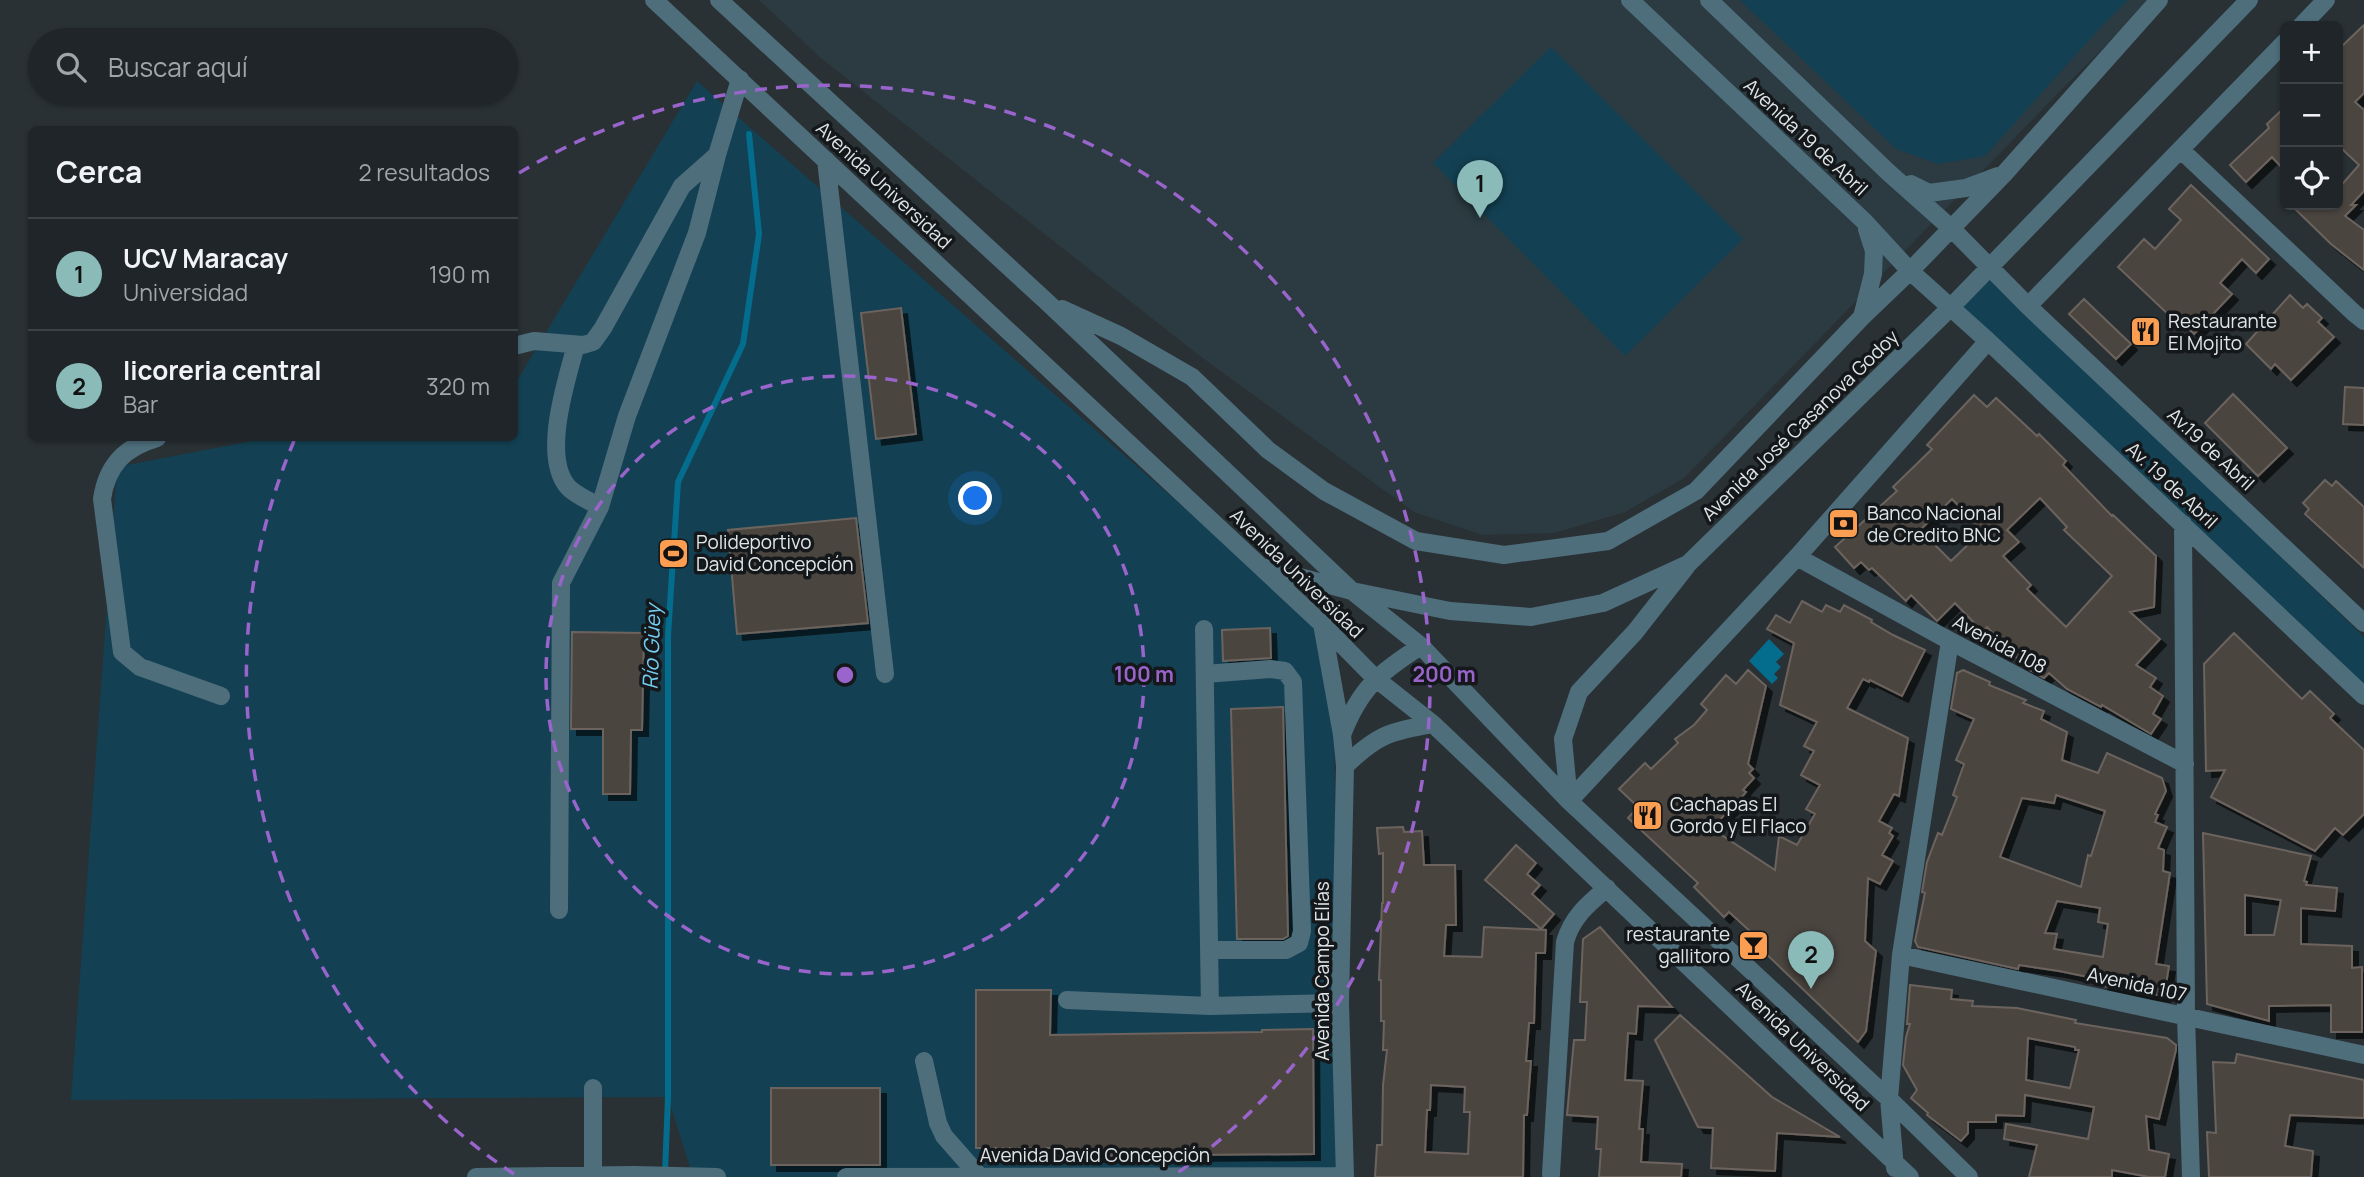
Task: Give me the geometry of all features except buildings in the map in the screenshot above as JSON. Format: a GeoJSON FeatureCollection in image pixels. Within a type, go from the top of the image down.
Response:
{"type":"FeatureCollection","features":[{"type":"Feature","properties":{"kind":"street","name":"Avenida Universidad"},"geometry":{"type":"LineString","coordinates":[[654,0],[1322,624],[1375,678],[1433,724],[1608,888],[1895,1170],[1910,1177]]}},
{"type":"Feature","properties":{"kind":"street","name":"Avenida Universidad"},"geometry":{"type":"LineString","coordinates":[[719,0],[1047,302],[1352,591],[1421,646],[1569,801],[1969,1177]]}},
{"type":"Feature","properties":{"kind":"street","name":"Avenida 19 de Abril"},"geometry":{"type":"LineString","coordinates":[[1630,0],[1865,222],[1910,271],[1950,307]]}},
{"type":"Feature","properties":{"kind":"street","name":"Avenida 19 de Abril"},"geometry":{"type":"LineString","coordinates":[[1709,0],[1888,172],[1952,229],[2028,306]]}},
{"type":"Feature","properties":{"kind":"street"},"geometry":{"type":"LineString","coordinates":[[1952,229],[2159,0]]}},
{"type":"Feature","properties":{"kind":"street","name":"Avenida José Casanova Godoy"},"geometry":{"type":"LineString","coordinates":[[1262,568],[1352,591],[1450,611],[1531,617],[1604,603],[1688,564],[1950,307],[2249,0]]}},
{"type":"Feature","properties":{"kind":"street"},"geometry":{"type":"LineString","coordinates":[[2306,21],[2326,0]]}},
{"type":"Feature","properties":{"kind":"street"},"geometry":{"type":"LineString","coordinates":[[2028,306],[2280,47]]}},
{"type":"Feature","properties":{"kind":"street"},"geometry":{"type":"LineString","coordinates":[[559,910],[561,583],[600,507],[626,416],[697,233],[740,79]]}},
{"type":"Feature","properties":{"kind":"street"},"geometry":{"type":"LineString","coordinates":[[2181,150],[2364,321]]}},
{"type":"Feature","properties":{"kind":"street"},"geometry":{"type":"LineString","coordinates":[[518,345],[534,341],[587,344],[597,337],[682,186],[717,155]]}},
{"type":"Feature","properties":{"kind":"street"},"geometry":{"type":"LineString","coordinates":[[826,160],[885,674]]}},
{"type":"Feature","properties":{"kind":"street"},"geometry":{"type":"LineString","coordinates":[[1888,172],[1929,193],[1966,188],[2004,174]]}},
{"type":"Feature","properties":{"kind":"street"},"geometry":{"type":"LineString","coordinates":[[1862,317],[1873,274],[1874,251],[1865,222]]}},
{"type":"Feature","properties":{"kind":"street","name":"Avenida José Casanova Godoy"},"geometry":{"type":"LineString","coordinates":[[1047,302],[1121,336],[1192,377],[1268,450],[1324,491],[1358,510],[1416,541],[1504,555],[1608,541],[1696,491],[1862,317],[1952,229]]}},
{"type":"Feature","properties":{"kind":"street","name":"Av.19 de Abril"},"geometry":{"type":"LineString","coordinates":[[2028,306],[2364,622]]}},
{"type":"Feature","properties":{"kind":"street","name":"Av. 19 de Abril"},"geometry":{"type":"LineString","coordinates":[[1950,307],[2364,696]]}},
{"type":"Feature","properties":{"kind":"street"},"geometry":{"type":"LineString","coordinates":[[1569,801],[1797,557],[1988,341]]}},
{"type":"Feature","properties":{"kind":"street"},"geometry":{"type":"LineString","coordinates":[[576,345],[557,420],[557,455],[561,475],[568,488],[600,507]]}},
{"type":"Feature","properties":{"kind":"street"},"geometry":{"type":"LineString","coordinates":[[146,441],[115,462],[104,482],[102,499],[122,652],[140,667],[220,695]]}},
{"type":"Feature","properties":{"kind":"street"},"geometry":{"type":"LineString","coordinates":[[2183,524],[2186,1016],[2191,1177]]}},
{"type":"Feature","properties":{"kind":"street","name":"Avenida 108"},"geometry":{"type":"LineString","coordinates":[[1797,557],[2185,764]]}},
{"type":"Feature","properties":{"kind":"street"},"geometry":{"type":"LineString","coordinates":[[1569,801],[1563,739],[1579,692],[1635,632],[1688,564]]}},
{"type":"Feature","properties":{"kind":"street","name":"Avenida Campo Elías"},"geometry":{"type":"LineString","coordinates":[[1322,624],[1345,766],[1340,1003],[1345,1176]]}},
{"type":"Feature","properties":{"kind":"street"},"geometry":{"type":"LineString","coordinates":[[1204,629],[1210,1006]]}},
{"type":"Feature","properties":{"kind":"street"},"geometry":{"type":"LineString","coordinates":[[1895,1170],[1889,1099],[1901,955],[1950,641]]}},
{"type":"Feature","properties":{"kind":"street"},"geometry":{"type":"LineString","coordinates":[[1342,735],[1349,717],[1375,678],[1421,646]]}},
{"type":"Feature","properties":{"kind":"street"},"geometry":{"type":"LineString","coordinates":[[1205,674],[1270,669],[1285,671],[1293,682],[1302,931],[1299,943],[1286,950],[1209,950]]}},
{"type":"Feature","properties":{"kind":"street"},"geometry":{"type":"LineString","coordinates":[[1345,766],[1378,737],[1396,730],[1433,724]]}},
{"type":"Feature","properties":{"kind":"street"},"geometry":{"type":"LineString","coordinates":[[1551,1174],[1565,942],[1569,929],[1581,910],[1608,888]]}},
{"type":"Feature","properties":{"kind":"street","name":"Avenida 107"},"geometry":{"type":"LineString","coordinates":[[1901,955],[2364,1055]]}},
{"type":"Feature","properties":{"kind":"street"},"geometry":{"type":"LineString","coordinates":[[1067,1000],[1210,1006],[1340,1003]]}},
{"type":"Feature","properties":{"kind":"street"},"geometry":{"type":"LineString","coordinates":[[924,1061],[938,1123],[944,1136],[980,1177]]}},
{"type":"Feature","properties":{"kind":"street"},"geometry":{"type":"LineString","coordinates":[[593,1088],[593,1176]]}},
{"type":"Feature","properties":{"kind":"street","name":"Avenida David Concepción"},"geometry":{"type":"LineString","coordinates":[[846,1177],[1345,1176]]}},
{"type":"Feature","properties":{"kind":"street"},"geometry":{"type":"LineString","coordinates":[[476,1177],[717,1177]]}},
{"type":"Feature","properties":{"kind":"shaded area"},"geometry":{"type":"Polygon","coordinates":[[[759,0],[2152,0],[1684,478],[1625,512],[1554,533],[1483,535],[1414,512],[1196,353],[822,59],[759,0]]]}},
{"type":"Feature","properties":{"kind":"shaded area"},"geometry":{"type":"Polygon","coordinates":[[[1740,0],[2128,0],[1985,156],[1938,164],[1896,149],[1740,0]]]}},
{"type":"Feature","properties":{"kind":"shaded area"},"geometry":{"type":"Polygon","coordinates":[[[1551,47],[1743,239],[1625,356],[1433,163],[1551,47]]]}},
{"type":"Feature","properties":{"kind":"shaded area","name":"Polideportivo David Concepción"},"geometry":{"type":"Polygon","coordinates":[[[697,81],[1333,638],[1339,1177],[693,1177],[668,1097],[71,1100],[117,467],[252,441],[518,441],[518,379],[697,81]]]}},
{"type":"Feature","properties":{"kind":"shaded area"},"geometry":{"type":"Polygon","coordinates":[[[1989,277],[2364,637],[2364,689],[1961,307],[1989,277]]]}},
{"type":"Feature","properties":{"kind":"shaded area"},"geometry":{"type":"Polygon","coordinates":[[[1769,639],[1784,654],[1776,662],[1781,667],[1774,674],[1778,678],[1772,684],[1749,661],[1769,639]]]}},
{"type":"Feature","properties":{"kind":"waterway","name":"Río Güey"},"geometry":{"type":"LineString","coordinates":[[665,1173],[668,1097],[668,635],[678,482],[743,344],[759,234],[749,134]]}},
{"type":"Feature","properties":{"kind":"place","name":"UCV Maracay"},"geometry":{"type":"Point","coordinates":[1480,218]}},
{"type":"Feature","properties":{"kind":"place","name":"Restaurante El Mojito"},"geometry":{"type":"Point","coordinates":[2145,332]}},
{"type":"Feature","properties":{"kind":"place","name":"Banco Nacional de Credito BNC"},"geometry":{"type":"Point","coordinates":[1844,524]}},
{"type":"Feature","properties":{"kind":"place","name":"Polideportivo David Concepción"},"geometry":{"type":"Point","coordinates":[673,553]}},
{"type":"Feature","properties":{"kind":"place","name":"Cachapas El Gordo y El Flaco"},"geometry":{"type":"Point","coordinates":[1647,815]}},
{"type":"Feature","properties":{"kind":"place","name":"restaurante gallitoro"},"geometry":{"type":"Point","coordinates":[1753,945]}},
{"type":"Feature","properties":{"kind":"place","name":"licoreria central"},"geometry":{"type":"Point","coordinates":[1811,989]}}]}
